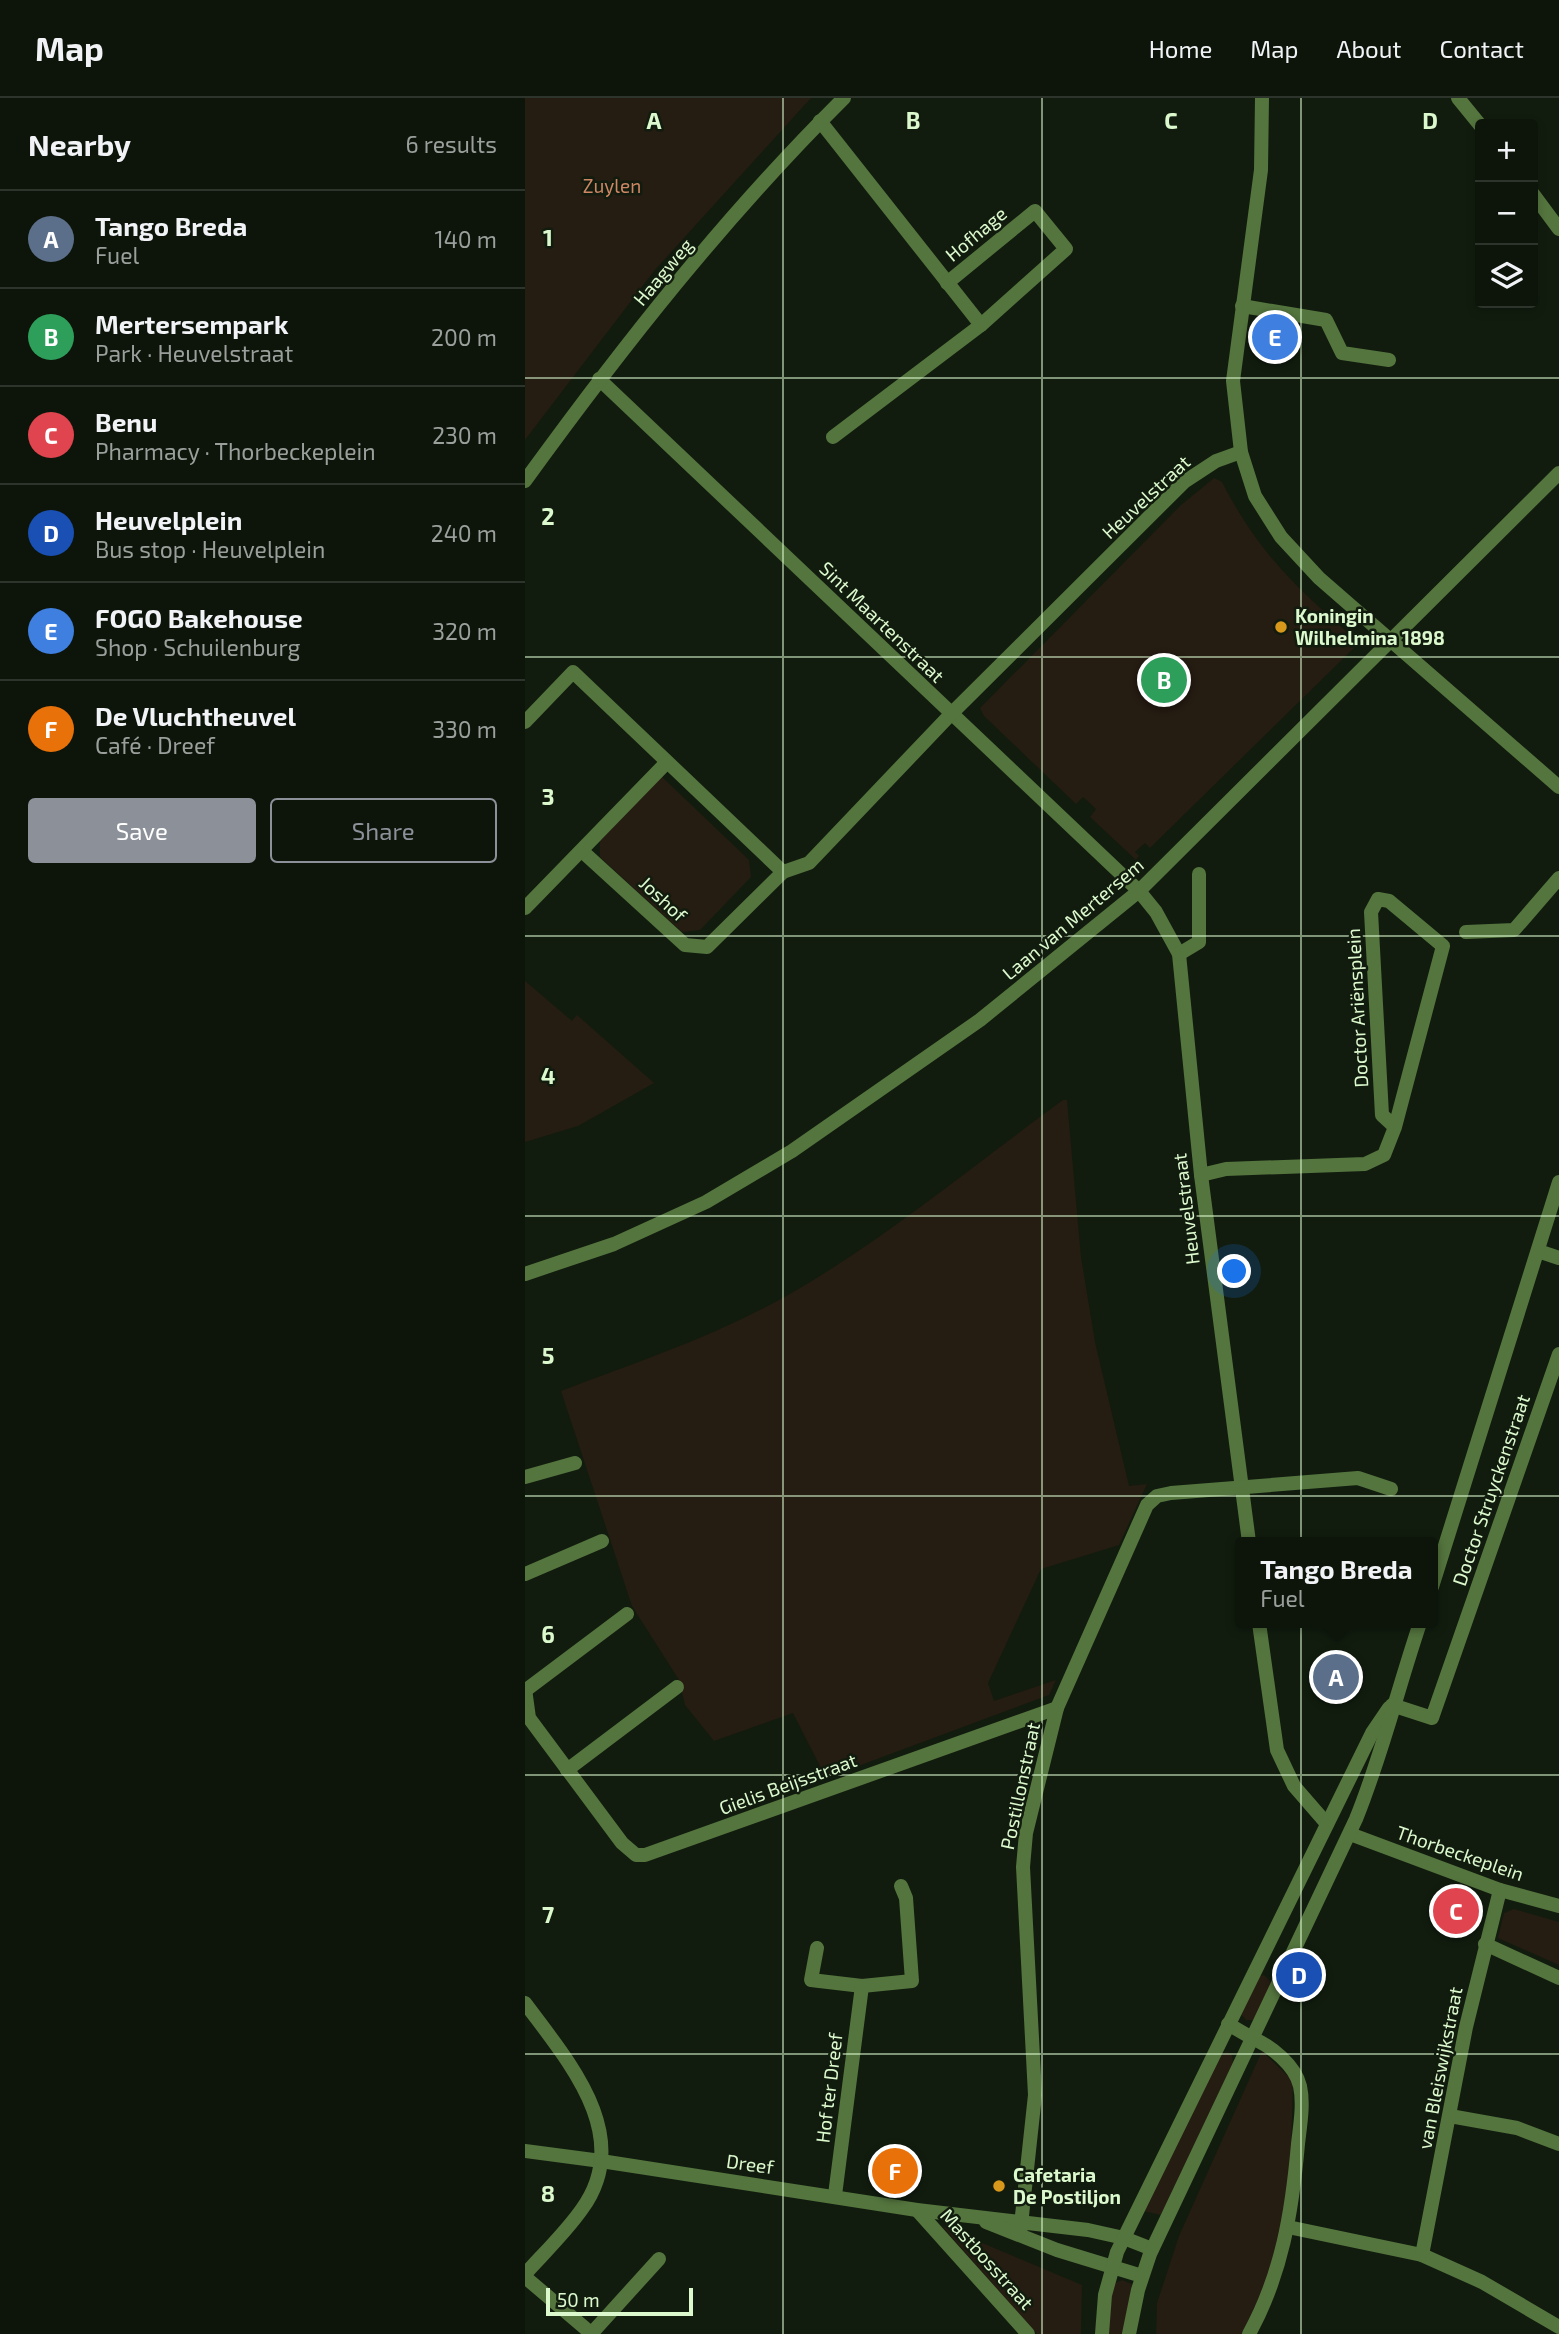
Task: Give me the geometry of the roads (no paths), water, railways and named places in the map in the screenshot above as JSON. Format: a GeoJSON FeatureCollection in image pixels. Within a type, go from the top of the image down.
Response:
{"type":"FeatureCollection","features":[{"type":"Feature","properties":{"kind":"street","name":"Haagweg"},"geometry":{"type":"LineString","coordinates":[[525,481],[599,379],[701,256],[820,121],[844,98]]}},
{"type":"Feature","properties":{"kind":"street"},"geometry":{"type":"LineString","coordinates":[[1262,98],[1261,170],[1233,381],[1241,452],[1255,496],[1281,537],[1319,578],[1559,788]]}},
{"type":"Feature","properties":{"kind":"street"},"geometry":{"type":"LineString","coordinates":[[1461,101],[1475,119]]}},
{"type":"Feature","properties":{"kind":"street","name":"Hofhage"},"geometry":{"type":"LineString","coordinates":[[820,121],[981,325]]}},
{"type":"Feature","properties":{"kind":"street"},"geometry":{"type":"LineString","coordinates":[[1538,201],[1559,229]]}},
{"type":"Feature","properties":{"kind":"street","name":"Hofhage"},"geometry":{"type":"LineString","coordinates":[[833,437],[981,325],[1066,249],[1035,211],[947,283]]}},
{"type":"Feature","properties":{"kind":"street"},"geometry":{"type":"LineString","coordinates":[[1242,306],[1326,320],[1342,353],[1389,360]]}},
{"type":"Feature","properties":{"kind":"street","name":"Sint Maartenstraat"},"geometry":{"type":"LineString","coordinates":[[599,379],[1139,891]]}},
{"type":"Feature","properties":{"kind":"street","name":"Heuvelstraat"},"geometry":{"type":"LineString","coordinates":[[951,714],[1184,482],[1216,461],[1241,452]]}},
{"type":"Feature","properties":{"kind":"street","name":"Laan van Mertersem"},"geometry":{"type":"LineString","coordinates":[[525,1274],[582,1256],[676,1217],[792,1151],[980,1020],[1139,891],[1559,473]]}},
{"type":"Feature","properties":{"kind":"street"},"geometry":{"type":"LineString","coordinates":[[525,722],[573,672],[783,872]]}},
{"type":"Feature","properties":{"kind":"street","name":"Joshof"},"geometry":{"type":"LineString","coordinates":[[582,851],[685,945],[707,947],[783,872],[809,863],[951,714]]}},
{"type":"Feature","properties":{"kind":"street"},"geometry":{"type":"LineString","coordinates":[[525,908],[667,762]]}},
{"type":"Feature","properties":{"kind":"street"},"geometry":{"type":"LineString","coordinates":[[1179,954],[1199,942],[1199,874]]}},
{"type":"Feature","properties":{"kind":"street"},"geometry":{"type":"LineString","coordinates":[[1466,932],[1514,930],[1559,878]]}},
{"type":"Feature","properties":{"kind":"street","name":"Heuvelstraat"},"geometry":{"type":"LineString","coordinates":[[1139,891],[1156,912],[1179,954],[1201,1175],[1248,1537]]}},
{"type":"Feature","properties":{"kind":"street","name":"Doctor Ariënsplein"},"geometry":{"type":"LineString","coordinates":[[1201,1175],[1226,1169],[1365,1164],[1384,1155],[1395,1127],[1443,946],[1389,901],[1378,899],[1371,912],[1382,1115],[1395,1127]]}},
{"type":"Feature","properties":{"kind":"street","name":"Doctor Struyckenstraat"},"geometry":{"type":"LineString","coordinates":[[1438,1568],[1559,1182]]}},
{"type":"Feature","properties":{"kind":"street"},"geometry":{"type":"LineString","coordinates":[[1538,1251],[1559,1258]]}},
{"type":"Feature","properties":{"kind":"street","name":"Doctor Struyckenstraat"},"geometry":{"type":"LineString","coordinates":[[1392,1704],[1432,1718],[1559,1354]]}},
{"type":"Feature","properties":{"kind":"street"},"geometry":{"type":"LineString","coordinates":[[525,1476],[575,1463]]}},
{"type":"Feature","properties":{"kind":"street","name":"Postillonstraat"},"geometry":{"type":"LineString","coordinates":[[1020,2227],[1035,2095],[1023,1858],[1056,1708],[1147,1505],[1157,1496],[1171,1493],[1358,1478],[1391,1489]]}},
{"type":"Feature","properties":{"kind":"street"},"geometry":{"type":"LineString","coordinates":[[525,1574],[602,1541]]}},
{"type":"Feature","properties":{"kind":"street","name":"Gielis Beijsstraat"},"geometry":{"type":"LineString","coordinates":[[627,1614],[525,1690],[529,1718],[622,1843],[636,1855],[645,1855],[1056,1708]]}},
{"type":"Feature","properties":{"kind":"street"},"geometry":{"type":"LineString","coordinates":[[1260,1628],[1277,1750],[1294,1786],[1327,1824]]}},
{"type":"Feature","properties":{"kind":"street"},"geometry":{"type":"LineString","coordinates":[[1129,2334],[1142,2276],[1152,2249],[1350,1834],[1380,1755],[1392,1704],[1418,1628]]}},
{"type":"Feature","properties":{"kind":"street"},"geometry":{"type":"LineString","coordinates":[[567,1770],[677,1687]]}},
{"type":"Feature","properties":{"kind":"street"},"geometry":{"type":"LineString","coordinates":[[1102,2334],[1111,2267],[1124,2238],[1372,1732],[1392,1704]]}},
{"type":"Feature","properties":{"kind":"street","name":"Thorbeckeplein"},"geometry":{"type":"LineString","coordinates":[[1327,1824],[1500,1890],[1559,1906]]}},
{"type":"Feature","properties":{"kind":"street"},"geometry":{"type":"LineString","coordinates":[[817,1948],[811,1980],[862,1986],[912,1981],[906,1898],[901,1886]]}},
{"type":"Feature","properties":{"kind":"street","name":"van Bleiswijkstraat"},"geometry":{"type":"LineString","coordinates":[[1422,2255],[1485,1944],[1500,1890]]}},
{"type":"Feature","properties":{"kind":"street"},"geometry":{"type":"LineString","coordinates":[[1485,1944],[1559,1978]]}},
{"type":"Feature","properties":{"kind":"street","name":"Hof ter Dreef"},"geometry":{"type":"LineString","coordinates":[[835,2196],[862,1986]]}},
{"type":"Feature","properties":{"kind":"street"},"geometry":{"type":"LineString","coordinates":[[525,2003],[585,2089],[600,2128],[601,2161],[595,2184],[583,2209],[525,2276],[592,2334],[659,2259]]}},
{"type":"Feature","properties":{"kind":"street"},"geometry":{"type":"LineString","coordinates":[[1227,2024],[1281,2057],[1295,2074],[1301,2090],[1288,2227],[1276,2274],[1249,2334]]}},
{"type":"Feature","properties":{"kind":"street"},"geometry":{"type":"LineString","coordinates":[[1450,2116],[1517,2128],[1559,2144]]}},
{"type":"Feature","properties":{"kind":"street","name":"Dreef"},"geometry":{"type":"LineString","coordinates":[[525,2151],[917,2210],[969,2215],[1020,2227],[1124,2238],[1152,2249]]}},
{"type":"Feature","properties":{"kind":"street","name":"Mastbosstraat"},"geometry":{"type":"LineString","coordinates":[[917,2210],[1028,2334]]}},
{"type":"Feature","properties":{"kind":"street","name":"Dreef"},"geometry":{"type":"LineString","coordinates":[[1020,2227],[1111,2267],[1142,2276]]}},
{"type":"Feature","properties":{"kind":"street"},"geometry":{"type":"LineString","coordinates":[[1288,2227],[1422,2255],[1482,2282],[1559,2328]]}},
{"type":"Feature","properties":{"kind":"place","name":"FOGO Bakehouse"},"geometry":{"type":"Point","coordinates":[1275,337]}},
{"type":"Feature","properties":{"kind":"place","name":"Koningin Wilhelmina 1898"},"geometry":{"type":"Point","coordinates":[1281,627]}},
{"type":"Feature","properties":{"kind":"place","name":"Mertersempark"},"geometry":{"type":"Point","coordinates":[1164,680]}},
{"type":"Feature","properties":{"kind":"place","name":"Tango Breda"},"geometry":{"type":"Point","coordinates":[1336,1677]}},
{"type":"Feature","properties":{"kind":"place","name":"Benu"},"geometry":{"type":"Point","coordinates":[1456,1911]}},
{"type":"Feature","properties":{"kind":"place","name":"Heuvelplein"},"geometry":{"type":"Point","coordinates":[1299,1975]}},
{"type":"Feature","properties":{"kind":"place","name":"De Vluchtheuvel"},"geometry":{"type":"Point","coordinates":[895,2171]}},
{"type":"Feature","properties":{"kind":"place","name":"Cafetaria De Postiljon"},"geometry":{"type":"Point","coordinates":[999,2186]}},
{"type":"Feature","properties":{"kind":"park label","name":"Zuylen"},"geometry":{"type":"Point","coordinates":[612,186]}}]}
